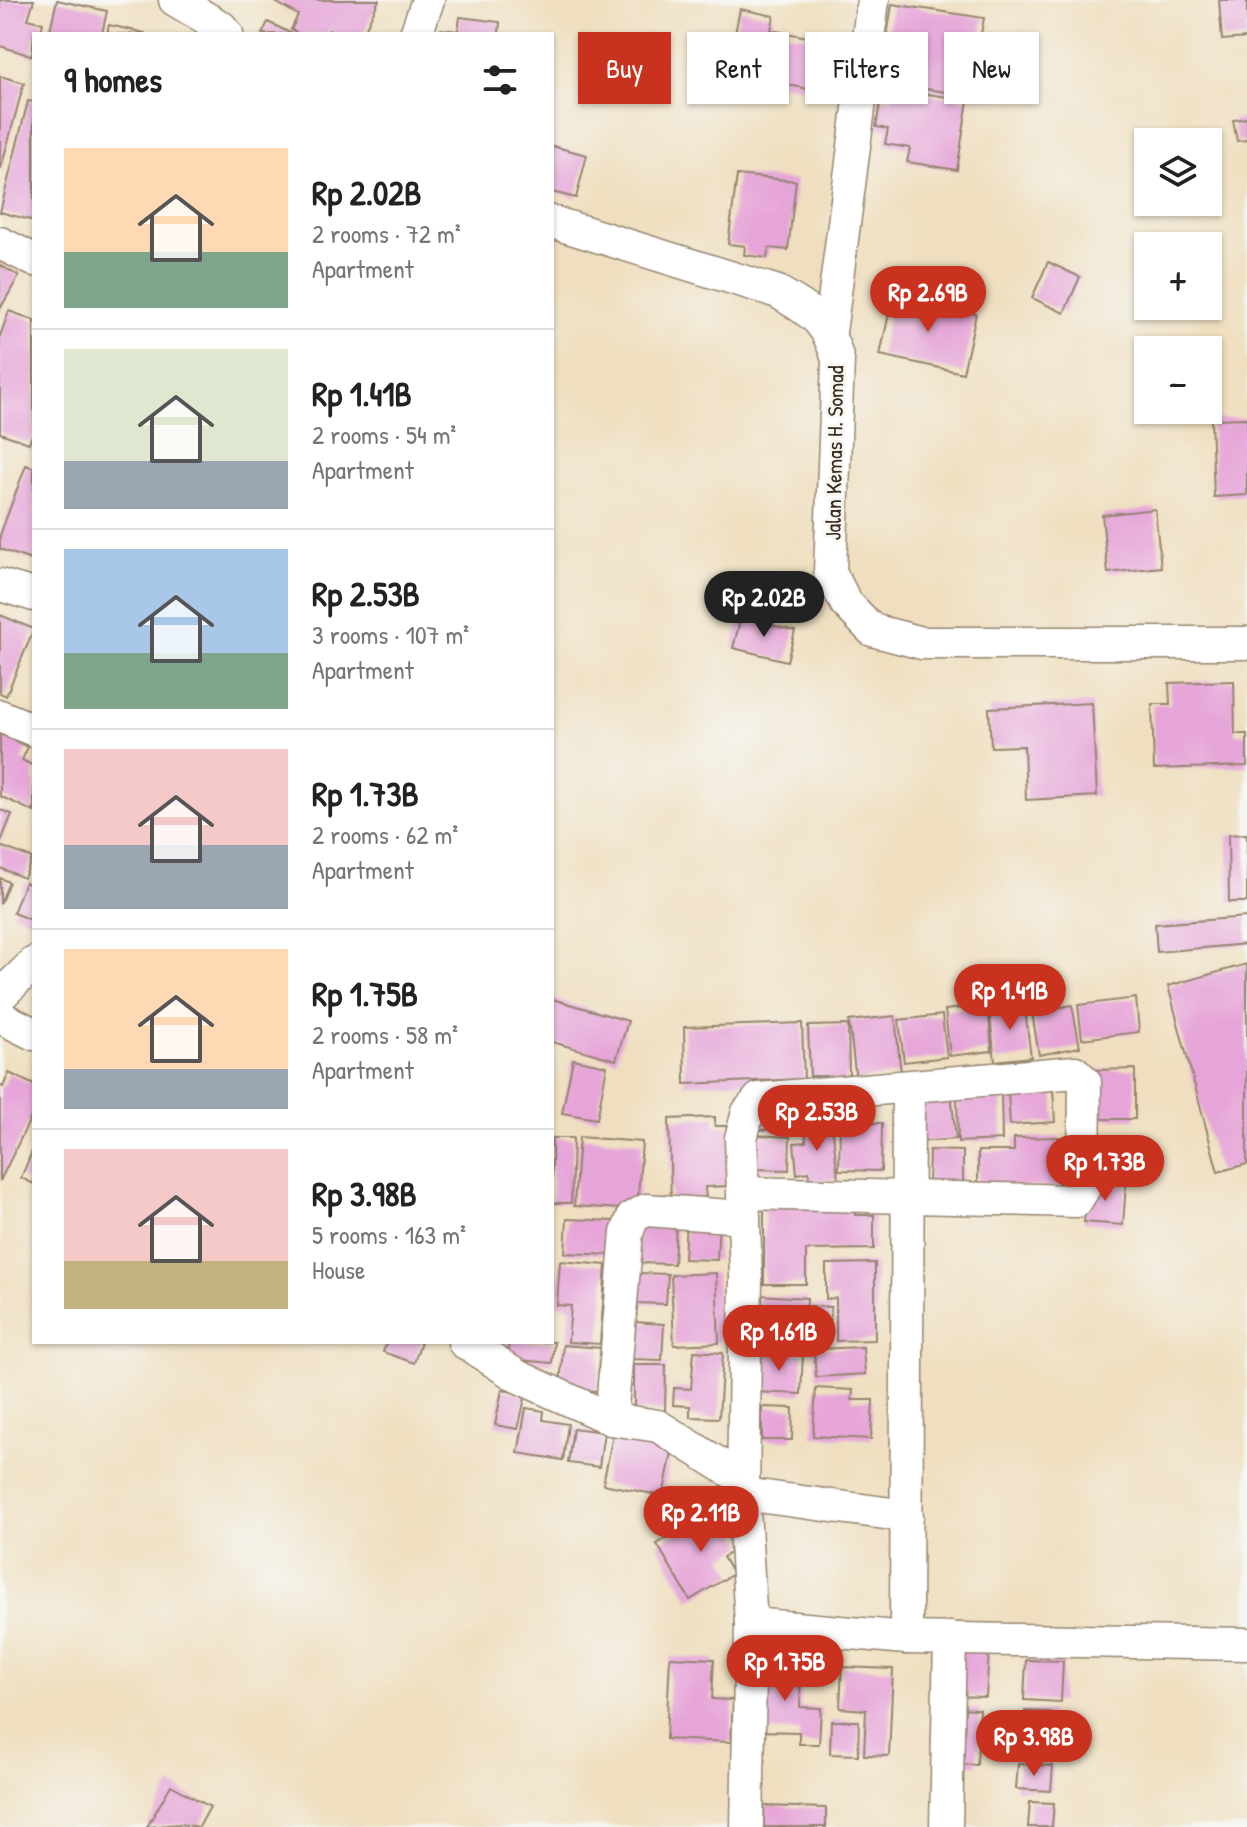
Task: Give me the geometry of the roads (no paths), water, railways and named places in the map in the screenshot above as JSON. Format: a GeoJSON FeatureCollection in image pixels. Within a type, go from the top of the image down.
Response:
{"type":"FeatureCollection","features":[{"type":"Feature","properties":{"kind":"street"},"geometry":{"type":"LineString","coordinates":[[175,0],[225,32]]}},
{"type":"Feature","properties":{"kind":"street"},"geometry":{"type":"LineString","coordinates":[[417,32],[428,0]]}},
{"type":"Feature","properties":{"kind":"street","name":"Jalan Kemas H. Somad"},"geometry":{"type":"LineString","coordinates":[[873,0],[830,332],[838,360],[830,572],[846,603],[872,630],[922,643],[1247,643]]}},
{"type":"Feature","properties":{"kind":"street"},"geometry":{"type":"LineString","coordinates":[[554,223],[778,292],[807,310],[830,332]]}},
{"type":"Feature","properties":{"kind":"street"},"geometry":{"type":"LineString","coordinates":[[0,243],[32,259]]}},
{"type":"Feature","properties":{"kind":"street"},"geometry":{"type":"LineString","coordinates":[[0,585],[32,594]]}},
{"type":"Feature","properties":{"kind":"street"},"geometry":{"type":"LineString","coordinates":[[0,716],[32,729]]}},
{"type":"Feature","properties":{"kind":"street"},"geometry":{"type":"LineString","coordinates":[[0,996],[32,965]]}},
{"type":"Feature","properties":{"kind":"street"},"geometry":{"type":"LineString","coordinates":[[0,1017],[32,1033]]}},
{"type":"Feature","properties":{"kind":"street"},"geometry":{"type":"LineString","coordinates":[[611,1419],[627,1233],[633,1217],[646,1210],[743,1205],[908,1198],[1076,1201],[1084,1188],[1085,1082],[1075,1072],[759,1099],[748,1112],[741,1138],[743,1205],[743,1487],[751,1624],[747,1827]]}},
{"type":"Feature","properties":{"kind":"street"},"geometry":{"type":"LineString","coordinates":[[906,1638],[908,1087]]}},
{"type":"Feature","properties":{"kind":"street"},"geometry":{"type":"LineString","coordinates":[[467,1344],[517,1376],[611,1419],[658,1426],[743,1487],[907,1516]]}},
{"type":"Feature","properties":{"kind":"street"},"geometry":{"type":"LineString","coordinates":[[751,1624],[906,1638],[1247,1644]]}},
{"type":"Feature","properties":{"kind":"street"},"geometry":{"type":"LineString","coordinates":[[946,1827],[950,1638]]}}]}
